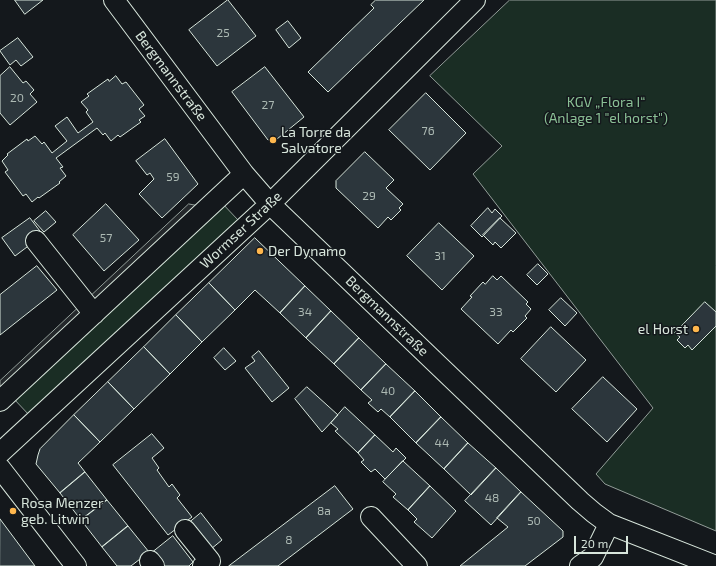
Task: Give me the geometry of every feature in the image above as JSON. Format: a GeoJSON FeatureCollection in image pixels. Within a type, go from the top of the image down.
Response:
{"type":"FeatureCollection","features":[{"type":"Feature","properties":{"kind":"street","name":"Bergmannstraße"},"geometry":{"type":"LineString","coordinates":[[114,0],[244,174],[270,204],[580,501],[609,524],[687,561],[716,566]]}},
{"type":"Feature","properties":{"kind":"street","name":"Wormser Straße"},"geometry":{"type":"LineString","coordinates":[[0,453],[270,204],[475,0]]}},
{"type":"Feature","properties":{"kind":"street"},"geometry":{"type":"LineString","coordinates":[[0,401],[244,174]]}},
{"type":"Feature","properties":{"kind":"street"},"geometry":{"type":"LineString","coordinates":[[36,242],[94,314]]}},
{"type":"Feature","properties":{"kind":"street"},"geometry":{"type":"LineString","coordinates":[[0,468],[76,566]]}},
{"type":"Feature","properties":{"kind":"street"},"geometry":{"type":"LineString","coordinates":[[371,517],[417,566]]}},
{"type":"Feature","properties":{"kind":"street"},"geometry":{"type":"LineString","coordinates":[[580,566],[593,557],[609,524]]}},
{"type":"Feature","properties":{"kind":"street"},"geometry":{"type":"LineString","coordinates":[[185,530],[210,561],[203,566]]}},
{"type":"Feature","properties":{"kind":"green space","name":"KGV „Flora I“ (Anlage 1 \"el horst\")"},"geometry":{"type":"Polygon","coordinates":[[[510,0],[716,0],[716,531],[605,484],[596,474],[653,408],[473,174],[502,146],[430,76],[510,0]]]}},
{"type":"Feature","properties":{"kind":"green space"},"geometry":{"type":"Polygon","coordinates":[[[221,202],[238,220],[30,416],[13,398],[221,202]]]}},
{"type":"Feature","properties":{"kind":"shaded area"},"geometry":{"type":"Polygon","coordinates":[[[189,204],[205,207],[11,388],[0,386],[0,381],[189,204]]]}},
{"type":"Feature","properties":{"kind":"building"},"geometry":{"type":"Polygon","coordinates":[[[15,0],[43,0],[25,14],[15,0]]]}},
{"type":"Feature","properties":{"kind":"building"},"geometry":{"type":"Polygon","coordinates":[[[228,0],[256,36],[217,66],[189,30],[228,0]]]}},
{"type":"Feature","properties":{"kind":"building"},"geometry":{"type":"Polygon","coordinates":[[[376,0],[424,0],[328,92],[308,72],[374,8],[371,5],[376,0]]]}},
{"type":"Feature","properties":{"kind":"building"},"geometry":{"type":"Polygon","coordinates":[[[288,21],[301,38],[289,48],[276,30],[288,21]]]}},
{"type":"Feature","properties":{"kind":"building"},"geometry":{"type":"Polygon","coordinates":[[[18,38],[33,57],[21,66],[16,60],[10,65],[0,51],[18,38]]]}},
{"type":"Feature","properties":{"kind":"building"},"geometry":{"type":"Polygon","coordinates":[[[10,67],[23,83],[26,81],[34,90],[30,94],[37,102],[10,125],[0,113],[0,76],[10,67]]]}},
{"type":"Feature","properties":{"kind":"building"},"geometry":{"type":"Polygon","coordinates":[[[265,67],[304,117],[277,139],[268,140],[232,92],[265,67]]]}},
{"type":"Feature","properties":{"kind":"building"},"geometry":{"type":"Polygon","coordinates":[[[116,76],[122,84],[126,82],[144,105],[139,109],[145,116],[139,120],[141,122],[120,137],[118,135],[111,141],[105,133],[103,135],[97,128],[56,158],[63,167],[60,168],[66,176],[59,182],[60,183],[32,202],[26,194],[23,196],[5,172],[8,170],[2,161],[8,155],[7,154],[27,139],[28,141],[35,136],[42,144],[44,142],[52,153],[67,141],[55,126],[67,117],[78,133],[93,122],[86,112],[88,110],[81,102],[89,96],[87,94],[108,79],[109,81],[116,76]]]}},
{"type":"Feature","properties":{"kind":"building"},"geometry":{"type":"Polygon","coordinates":[[[426,93],[466,133],[430,170],[389,130],[426,93]]]}},
{"type":"Feature","properties":{"kind":"building"},"geometry":{"type":"Polygon","coordinates":[[[165,139],[198,184],[162,218],[139,194],[154,179],[150,173],[147,175],[136,161],[165,139]]]}},
{"type":"Feature","properties":{"kind":"building"},"geometry":{"type":"Polygon","coordinates":[[[365,152],[394,180],[386,188],[403,204],[399,208],[401,210],[391,220],[388,217],[378,228],[336,188],[336,181],[365,152]]]}},
{"type":"Feature","properties":{"kind":"building"},"geometry":{"type":"Polygon","coordinates":[[[106,204],[139,240],[104,271],[73,235],[106,204]]]}},
{"type":"Feature","properties":{"kind":"building"},"geometry":{"type":"Polygon","coordinates":[[[488,208],[492,213],[495,209],[502,216],[482,237],[471,226],[488,208]]]}},
{"type":"Feature","properties":{"kind":"building"},"geometry":{"type":"Polygon","coordinates":[[[46,211],[56,222],[44,232],[34,221],[46,211]]]}},
{"type":"Feature","properties":{"kind":"building"},"geometry":{"type":"Polygon","coordinates":[[[30,218],[43,235],[15,256],[2,238],[30,218]]]}},
{"type":"Feature","properties":{"kind":"building"},"geometry":{"type":"Polygon","coordinates":[[[500,218],[516,233],[501,248],[495,242],[493,245],[483,235],[500,218]]]}},
{"type":"Feature","properties":{"kind":"building"},"geometry":{"type":"Polygon","coordinates":[[[439,223],[474,256],[442,290],[407,256],[439,223]]]}},
{"type":"Feature","properties":{"kind":"building"},"geometry":{"type":"Polygon","coordinates":[[[255,238],[305,286],[280,313],[255,290],[235,310],[209,283],[255,238]]]}},
{"type":"Feature","properties":{"kind":"building"},"geometry":{"type":"Polygon","coordinates":[[[538,264],[548,274],[537,285],[527,275],[538,264]]]}},
{"type":"Feature","properties":{"kind":"building"},"geometry":{"type":"Polygon","coordinates":[[[37,266],[57,290],[0,335],[0,295],[37,266]]]}},
{"type":"Feature","properties":{"kind":"building"},"geometry":{"type":"Polygon","coordinates":[[[493,276],[497,280],[501,276],[528,302],[526,304],[531,309],[525,316],[527,318],[513,332],[511,330],[498,344],[461,309],[472,297],[470,296],[483,282],[485,284],[493,276]]]}},
{"type":"Feature","properties":{"kind":"building"},"geometry":{"type":"Polygon","coordinates":[[[209,283],[235,310],[202,342],[176,315],[209,283]]]}},
{"type":"Feature","properties":{"kind":"building"},"geometry":{"type":"Polygon","coordinates":[[[305,286],[331,311],[306,338],[280,313],[305,286]]]}},
{"type":"Feature","properties":{"kind":"building"},"geometry":{"type":"Polygon","coordinates":[[[561,298],[577,313],[565,326],[549,310],[561,298]]]}},
{"type":"Feature","properties":{"kind":"building","name":"el Horst"},"geometry":{"type":"Polygon","coordinates":[[[705,302],[716,312],[716,326],[692,350],[688,345],[685,348],[677,340],[680,337],[675,333],[705,302]]]}},
{"type":"Feature","properties":{"kind":"building"},"geometry":{"type":"Polygon","coordinates":[[[331,311],[359,338],[334,364],[306,338],[331,311]]]}},
{"type":"Feature","properties":{"kind":"building"},"geometry":{"type":"Polygon","coordinates":[[[176,315],[202,342],[170,374],[144,347],[176,315]]]}},
{"type":"Feature","properties":{"kind":"building"},"geometry":{"type":"Polygon","coordinates":[[[551,327],[586,360],[556,392],[521,359],[551,327]]]}},
{"type":"Feature","properties":{"kind":"building"},"geometry":{"type":"Polygon","coordinates":[[[359,338],[386,364],[361,390],[334,364],[359,338]]]}},
{"type":"Feature","properties":{"kind":"building"},"geometry":{"type":"Polygon","coordinates":[[[144,347],[170,374],[134,409],[108,382],[144,347]]]}},
{"type":"Feature","properties":{"kind":"building"},"geometry":{"type":"Polygon","coordinates":[[[224,348],[236,361],[225,370],[214,358],[224,348]]]}},
{"type":"Feature","properties":{"kind":"building"},"geometry":{"type":"Polygon","coordinates":[[[259,351],[289,388],[272,402],[245,368],[255,361],[252,357],[259,351]]]}},
{"type":"Feature","properties":{"kind":"building"},"geometry":{"type":"Polygon","coordinates":[[[386,364],[415,391],[390,417],[381,409],[378,412],[368,403],[372,400],[361,390],[386,364]]]}},
{"type":"Feature","properties":{"kind":"building"},"geometry":{"type":"Polygon","coordinates":[[[603,377],[637,409],[607,442],[572,409],[603,377]]]}},
{"type":"Feature","properties":{"kind":"building"},"geometry":{"type":"Polygon","coordinates":[[[108,382],[134,409],[100,442],[74,415],[108,382]]]}},
{"type":"Feature","properties":{"kind":"building"},"geometry":{"type":"Polygon","coordinates":[[[307,387],[338,415],[322,432],[295,399],[307,387]]]}},
{"type":"Feature","properties":{"kind":"building"},"geometry":{"type":"Polygon","coordinates":[[[415,391],[441,417],[416,443],[390,417],[415,391]]]}},
{"type":"Feature","properties":{"kind":"building"},"geometry":{"type":"Polygon","coordinates":[[[345,407],[375,435],[358,453],[335,431],[338,429],[331,423],[345,407]]]}},
{"type":"Feature","properties":{"kind":"building"},"geometry":{"type":"Polygon","coordinates":[[[74,415],[100,442],[78,463],[85,472],[60,493],[36,464],[40,449],[74,415]]]}},
{"type":"Feature","properties":{"kind":"building"},"geometry":{"type":"Polygon","coordinates":[[[441,417],[468,443],[444,469],[416,443],[441,417]]]}},
{"type":"Feature","properties":{"kind":"building"},"geometry":{"type":"Polygon","coordinates":[[[152,434],[164,448],[152,458],[159,468],[157,470],[169,487],[172,484],[180,495],[177,498],[192,517],[168,535],[113,465],[152,434]]]}},
{"type":"Feature","properties":{"kind":"building"},"geometry":{"type":"Polygon","coordinates":[[[375,435],[393,452],[396,448],[406,458],[385,479],[375,469],[371,472],[361,462],[364,460],[358,453],[375,435]]]}},
{"type":"Feature","properties":{"kind":"building"},"geometry":{"type":"Polygon","coordinates":[[[468,443],[496,468],[471,495],[444,469],[468,443]]]}},
{"type":"Feature","properties":{"kind":"building"},"geometry":{"type":"Polygon","coordinates":[[[403,461],[430,486],[408,510],[393,497],[396,494],[383,482],[403,461]]]}},
{"type":"Feature","properties":{"kind":"building"},"geometry":{"type":"Polygon","coordinates":[[[496,468],[521,492],[491,525],[465,501],[496,468]]]}},
{"type":"Feature","properties":{"kind":"building"},"geometry":{"type":"Polygon","coordinates":[[[85,472],[107,500],[81,520],[60,493],[85,472]]]}},
{"type":"Feature","properties":{"kind":"building"},"geometry":{"type":"Polygon","coordinates":[[[335,486],[353,509],[278,566],[229,566],[335,486]]]}},
{"type":"Feature","properties":{"kind":"building"},"geometry":{"type":"Polygon","coordinates":[[[430,486],[456,511],[432,538],[414,522],[417,519],[408,510],[430,486]]]}},
{"type":"Feature","properties":{"kind":"building"},"geometry":{"type":"Polygon","coordinates":[[[521,492],[563,531],[563,537],[525,566],[460,566],[508,527],[497,518],[521,492]]]}},
{"type":"Feature","properties":{"kind":"building"},"geometry":{"type":"Polygon","coordinates":[[[107,500],[128,526],[102,547],[81,520],[107,500]]]}},
{"type":"Feature","properties":{"kind":"building"},"geometry":{"type":"Polygon","coordinates":[[[201,513],[222,540],[211,549],[189,523],[201,513]]]}},
{"type":"Feature","properties":{"kind":"building"},"geometry":{"type":"Polygon","coordinates":[[[0,519],[35,566],[0,566],[0,519]]]}},
{"type":"Feature","properties":{"kind":"building"},"geometry":{"type":"Polygon","coordinates":[[[128,526],[149,552],[131,566],[117,566],[102,547],[128,526]]]}},
{"type":"Feature","properties":{"kind":"building"},"geometry":{"type":"Polygon","coordinates":[[[173,536],[193,562],[189,566],[164,566],[153,552],[173,536]]]}},
{"type":"Feature","properties":{"kind":"place","name":"La Torre da Salvatore"},"geometry":{"type":"Point","coordinates":[273,140]}},
{"type":"Feature","properties":{"kind":"place","name":"Der Dynamo"},"geometry":{"type":"Point","coordinates":[260,251]}},
{"type":"Feature","properties":{"kind":"place","name":"el Horst"},"geometry":{"type":"Point","coordinates":[696,329]}},
{"type":"Feature","properties":{"kind":"place","name":"Rosa Menzer geb. Litwin"},"geometry":{"type":"Point","coordinates":[13,511]}}]}
